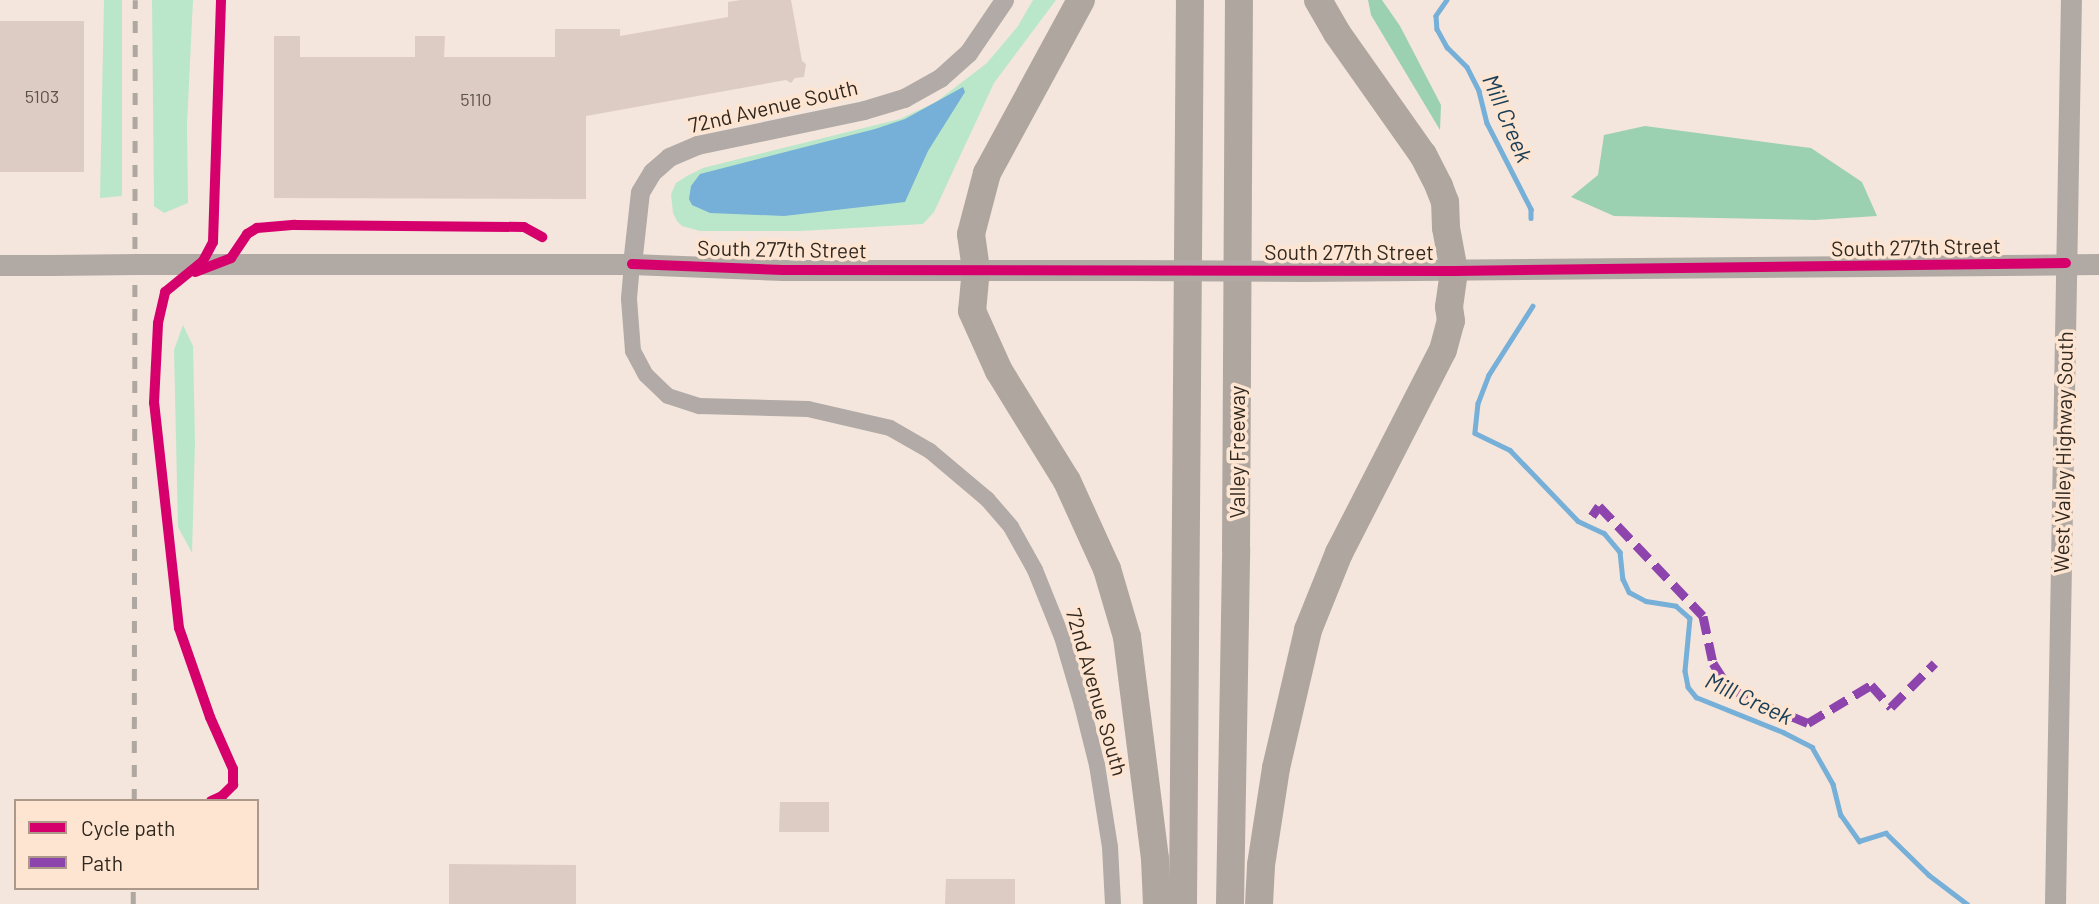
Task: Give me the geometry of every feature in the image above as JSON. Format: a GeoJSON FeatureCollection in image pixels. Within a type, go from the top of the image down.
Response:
{"type":"FeatureCollection","features":[{"type":"Feature","properties":{"kind":"highway"},"geometry":{"type":"LineString","coordinates":[[1081,0],[987,173],[971,234],[976,270],[972,311],[999,371],[1067,481],[1107,569],[1127,637],[1149,810],[1157,904]]}},
{"type":"Feature","properties":{"kind":"highway"},"geometry":{"type":"LineString","coordinates":[[1183,904],[1190,0]]}},
{"type":"Feature","properties":{"kind":"highway","name":"Valley Freeway"},"geometry":{"type":"LineString","coordinates":[[1230,904],[1236,548],[1239,0]]}},
{"type":"Feature","properties":{"kind":"highway"},"geometry":{"type":"LineString","coordinates":[[1259,904],[1261,864],[1276,768],[1308,630],[1339,554],[1443,350],[1451,321],[1449,307],[1454,271],[1446,228],[1445,202],[1439,186],[1423,155],[1336,33],[1318,0]]}},
{"type":"Feature","properties":{"kind":"main road","name":"West Valley Highway South"},"geometry":{"type":"LineString","coordinates":[[2056,904],[2071,0]]}},
{"type":"Feature","properties":{"kind":"main road","name":"South 277th Street"},"geometry":{"type":"LineString","coordinates":[[0,265],[632,264],[783,270],[1454,271],[2099,264]]}},
{"type":"Feature","properties":{"kind":"street","name":"72nd Avenue South"},"geometry":{"type":"LineString","coordinates":[[1004,0],[968,53],[940,78],[904,98],[814,121],[697,145],[669,157],[652,172],[640,192],[632,264],[629,309],[633,351],[646,375],[668,396],[699,406],[808,409],[890,428],[930,451],[987,499],[1011,527],[1035,570],[1062,637],[1097,765],[1110,847],[1113,904]]}},
{"type":"Feature","properties":{"kind":"green space"},"geometry":{"type":"Polygon","coordinates":[[[104,0],[122,0],[122,196],[100,198],[104,0]]]}},
{"type":"Feature","properties":{"kind":"green space"},"geometry":{"type":"Polygon","coordinates":[[[152,0],[193,0],[187,125],[188,203],[164,213],[154,206],[152,0]]]}},
{"type":"Feature","properties":{"kind":"green space"},"geometry":{"type":"Polygon","coordinates":[[[1033,0],[1056,0],[994,83],[934,212],[923,224],[800,231],[700,231],[682,226],[677,221],[673,213],[671,194],[676,183],[703,168],[900,119],[936,102],[987,63],[1018,26],[1033,0]]]}},
{"type":"Feature","properties":{"kind":"green space"},"geometry":{"type":"Polygon","coordinates":[[[1368,0],[1382,0],[1400,26],[1441,105],[1440,130],[1371,15],[1368,0]]]}},
{"type":"Feature","properties":{"kind":"green space"},"geometry":{"type":"Polygon","coordinates":[[[1645,126],[1811,148],[1862,182],[1877,216],[1815,220],[1614,216],[1571,197],[1598,175],[1604,135],[1645,126]]]}},
{"type":"Feature","properties":{"kind":"green space"},"geometry":{"type":"Polygon","coordinates":[[[183,325],[193,346],[195,442],[192,553],[178,527],[174,350],[183,325]]]}},
{"type":"Feature","properties":{"kind":"water"},"geometry":{"type":"Polygon","coordinates":[[[963,87],[965,92],[928,151],[905,202],[784,216],[710,213],[692,205],[689,199],[691,186],[700,174],[875,129],[905,119],[963,87]]]}},
{"type":"Feature","properties":{"kind":"building"},"geometry":{"type":"Polygon","coordinates":[[[791,0],[802,61],[806,64],[804,77],[795,78],[791,83],[786,80],[586,116],[586,199],[274,198],[274,36],[300,36],[300,57],[415,57],[415,36],[445,36],[444,57],[555,57],[555,29],[620,29],[620,36],[728,17],[728,2],[791,0]]]}},
{"type":"Feature","properties":{"kind":"building"},"geometry":{"type":"Polygon","coordinates":[[[0,21],[84,21],[84,172],[0,172],[0,21]]]}},
{"type":"Feature","properties":{"kind":"building"},"geometry":{"type":"Polygon","coordinates":[[[780,802],[829,802],[829,832],[779,832],[780,802]]]}},
{"type":"Feature","properties":{"kind":"building"},"geometry":{"type":"Polygon","coordinates":[[[449,864],[576,865],[576,904],[449,904],[449,864]]]}},
{"type":"Feature","properties":{"kind":"building"},"geometry":{"type":"Polygon","coordinates":[[[946,879],[1015,879],[1015,904],[945,904],[946,879]]]}},
{"type":"Feature","properties":{"kind":"waterway","name":"Mill Creek"},"geometry":{"type":"LineString","coordinates":[[1447,0],[1436,16],[1437,29],[1447,47],[1467,67],[1479,91],[1487,123],[1531,209],[1531,218]]}},
{"type":"Feature","properties":{"kind":"waterway","name":"Mill Creek"},"geometry":{"type":"LineString","coordinates":[[1533,306],[1489,375],[1478,403],[1475,433],[1510,450],[1578,521],[1604,533],[1620,552],[1623,579],[1629,592],[1646,601],[1676,606],[1690,618],[1685,671],[1688,687],[1696,697],[1783,732],[1812,747],[1833,784],[1841,815],[1859,841],[1886,833],[1929,875],[1967,904]]}},
{"type":"Feature","properties":{"kind":"railway"},"geometry":{"type":"LineString","coordinates":[[134,799],[135,0]]}},
{"type":"Feature","properties":{"kind":"railway"},"geometry":{"type":"LineString","coordinates":[[133,890],[133,904]]}},
{"type":"Feature","properties":{"kind":"marked path"},"geometry":{"type":"LineString","coordinates":[[1592,516],[1599,506],[1703,616],[1713,663],[1726,683],[1743,696],[1808,723],[1871,685],[1891,707],[1935,663]]}},
{"type":"Feature","properties":{"kind":"cycle path"},"geometry":{"type":"LineString","coordinates":[[215,799],[233,785],[233,769],[210,717],[179,628],[154,403],[158,323],[165,292],[203,261],[213,242],[221,0]]}},
{"type":"Feature","properties":{"kind":"cycle path"},"geometry":{"type":"LineString","coordinates":[[195,272],[231,258],[247,234],[257,228],[295,225],[524,227],[542,237]]}},
{"type":"Feature","properties":{"kind":"cycle path"},"geometry":{"type":"LineString","coordinates":[[632,264],[783,270],[1454,271],[2066,263]]}}]}
